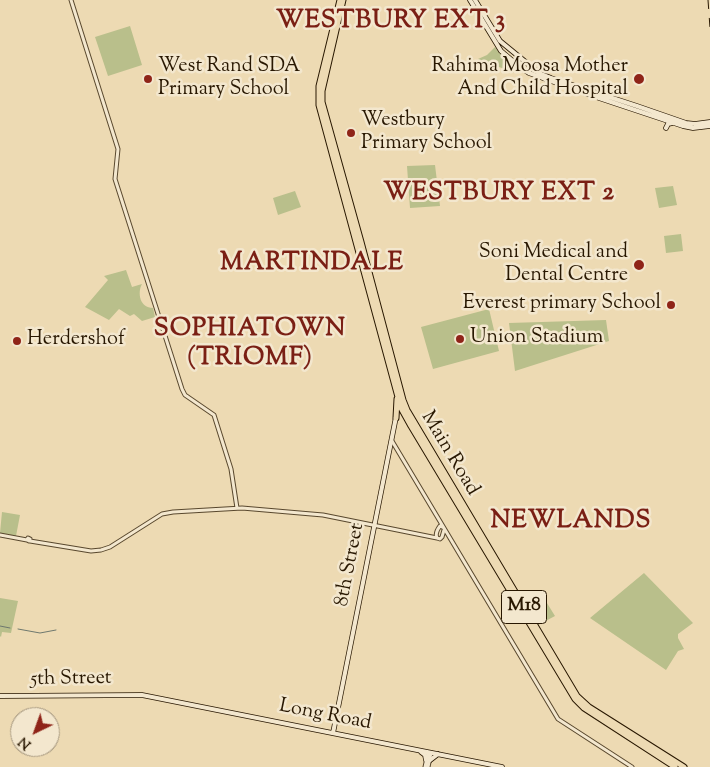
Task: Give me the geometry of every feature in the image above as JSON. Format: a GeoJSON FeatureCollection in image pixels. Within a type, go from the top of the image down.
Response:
{"type":"FeatureCollection","features":[{"type":"Feature","properties":{"kind":"main road","name":"M18"},"geometry":{"type":"LineString","coordinates":[[322,110],[322,91],[342,0]]}},
{"type":"Feature","properties":{"kind":"main road"},"geometry":{"type":"LineString","coordinates":[[470,0],[501,51],[525,70],[570,88],[672,123],[691,128],[710,124]]}},
{"type":"Feature","properties":{"kind":"main road"},"geometry":{"type":"LineString","coordinates":[[475,0],[500,41],[541,74],[686,123],[710,124]]}},
{"type":"Feature","properties":{"kind":"main road","name":"Main Road"},"geometry":{"type":"LineString","coordinates":[[322,110],[397,394],[402,406],[577,696],[589,707],[684,767]]}},
{"type":"Feature","properties":{"kind":"main road","name":"Main Road"},"geometry":{"type":"LineString","coordinates":[[322,110],[404,415],[575,700],[587,710],[675,767]]}},
{"type":"Feature","properties":{"kind":"main road"},"geometry":{"type":"LineString","coordinates":[[666,128],[668,124],[672,123]]}},
{"type":"Feature","properties":{"kind":"main road"},"geometry":{"type":"LineString","coordinates":[[396,417],[397,394]]}},
{"type":"Feature","properties":{"kind":"main road","name":"8th Street"},"geometry":{"type":"LineString","coordinates":[[333,733],[396,417],[402,406]]}},
{"type":"Feature","properties":{"kind":"main road"},"geometry":{"type":"LineString","coordinates":[[396,417],[400,414],[404,415]]}},
{"type":"Feature","properties":{"kind":"main road","name":"Long Road"},"geometry":{"type":"LineString","coordinates":[[142,695],[502,767]]}},
{"type":"Feature","properties":{"kind":"main road","name":"5th Street"},"geometry":{"type":"LineString","coordinates":[[0,696],[142,695]]}},
{"type":"Feature","properties":{"kind":"main road"},"geometry":{"type":"LineString","coordinates":[[419,750],[428,761],[438,754]]}},
{"type":"Feature","properties":{"kind":"street"},"geometry":{"type":"LineString","coordinates":[[71,0],[118,149],[115,179],[183,392],[215,416],[231,468],[237,508]]}},
{"type":"Feature","properties":{"kind":"street"},"geometry":{"type":"LineString","coordinates":[[392,441],[558,719],[632,767]]}},
{"type":"Feature","properties":{"kind":"street"},"geometry":{"type":"LineString","coordinates":[[0,535],[91,551],[105,550],[162,514],[237,508],[323,515],[425,536],[437,536],[440,539],[446,536],[450,539]]}},
{"type":"Feature","properties":{"kind":"street"},"geometry":{"type":"LineString","coordinates":[[437,516],[440,523],[437,536]]}},
{"type":"Feature","properties":{"kind":"street"},"geometry":{"type":"LineString","coordinates":[[438,529],[440,526],[444,529]]}},
{"type":"Feature","properties":{"kind":"street"},"geometry":{"type":"LineString","coordinates":[[442,537],[444,529]]}},
{"type":"Feature","properties":{"kind":"street"},"geometry":{"type":"LineString","coordinates":[[426,767],[429,753]]}},
{"type":"Feature","properties":{"kind":"green space"},"geometry":{"type":"Polygon","coordinates":[[[130,26],[142,65],[108,76],[95,37],[130,26]]]}},
{"type":"Feature","properties":{"kind":"green space"},"geometry":{"type":"Polygon","coordinates":[[[495,47],[518,67],[515,73],[478,59],[487,55],[495,47]]]}},
{"type":"Feature","properties":{"kind":"green space"},"geometry":{"type":"Polygon","coordinates":[[[435,165],[440,206],[410,208],[407,166],[435,165]]]}},
{"type":"Feature","properties":{"kind":"green space"},"geometry":{"type":"Polygon","coordinates":[[[673,186],[677,205],[659,208],[655,188],[673,186]]]}},
{"type":"Feature","properties":{"kind":"green space"},"geometry":{"type":"Polygon","coordinates":[[[295,191],[301,207],[278,215],[273,198],[295,191]]]}},
{"type":"Feature","properties":{"kind":"green space"},"geometry":{"type":"Polygon","coordinates":[[[681,234],[683,251],[666,253],[664,236],[681,234]]]}},
{"type":"Feature","properties":{"kind":"green space"},"geometry":{"type":"Polygon","coordinates":[[[126,270],[132,287],[142,284],[140,296],[142,303],[153,308],[155,317],[142,321],[134,314],[130,316],[119,309],[109,320],[85,307],[108,280],[104,276],[126,270]]]}},
{"type":"Feature","properties":{"kind":"green space","name":"Union Stadium"},"geometry":{"type":"Polygon","coordinates":[[[489,309],[499,351],[433,369],[421,327],[489,309]]]}},
{"type":"Feature","properties":{"kind":"green space"},"geometry":{"type":"Polygon","coordinates":[[[606,320],[609,341],[515,371],[509,323],[606,320]]]}},
{"type":"Feature","properties":{"kind":"green space"},"geometry":{"type":"Polygon","coordinates":[[[2,512],[20,515],[16,536],[0,533],[2,512]]]}},
{"type":"Feature","properties":{"kind":"green space"},"geometry":{"type":"Polygon","coordinates":[[[644,573],[693,623],[678,634],[684,649],[678,651],[666,670],[590,618],[644,573]]]}},
{"type":"Feature","properties":{"kind":"green space"},"geometry":{"type":"Polygon","coordinates":[[[542,595],[555,616],[538,625],[526,605],[542,595]]]}},
{"type":"Feature","properties":{"kind":"green space"},"geometry":{"type":"Polygon","coordinates":[[[0,598],[18,601],[11,633],[2,632],[1,637],[0,636],[0,598]]]}},
{"type":"Feature","properties":{"kind":"waterway"},"geometry":{"type":"LineString","coordinates":[[0,626],[10,628]]}},
{"type":"Feature","properties":{"kind":"waterway"},"geometry":{"type":"LineString","coordinates":[[18,629],[40,633],[56,630]]}},
{"type":"Feature","properties":{"kind":"railway"},"geometry":{"type":"LineString","coordinates":[[708,0],[710,28]]}},
{"type":"Feature","properties":{"kind":"place","name":"West Rand SDA Primary School"},"geometry":{"type":"Point","coordinates":[148,79]}},
{"type":"Feature","properties":{"kind":"place","name":"Rahima Moosa Mother And Child Hospital"},"geometry":{"type":"Point","coordinates":[639,79]}},
{"type":"Feature","properties":{"kind":"place","name":"Westbury Primary School"},"geometry":{"type":"Point","coordinates":[351,133]}},
{"type":"Feature","properties":{"kind":"place","name":"Soni Medical and Dental Centre"},"geometry":{"type":"Point","coordinates":[639,265]}},
{"type":"Feature","properties":{"kind":"place","name":"Everest primary School"},"geometry":{"type":"Point","coordinates":[671,305]}},
{"type":"Feature","properties":{"kind":"place","name":"Union Stadium"},"geometry":{"type":"Point","coordinates":[460,339]}},
{"type":"Feature","properties":{"kind":"place","name":"Herdershof"},"geometry":{"type":"Point","coordinates":[17,341]}},
{"type":"Feature","properties":{"kind":"district","name":"WESTBURY EXT 3"},"geometry":{"type":"Point","coordinates":[391,23]}},
{"type":"Feature","properties":{"kind":"district","name":"WESTBURY EXT 2"},"geometry":{"type":"Point","coordinates":[499,195]}},
{"type":"Feature","properties":{"kind":"district","name":"MARTINDALE"},"geometry":{"type":"Point","coordinates":[312,265]}},
{"type":"Feature","properties":{"kind":"district","name":"SOPHIATOWN (TRIOMF)"},"geometry":{"type":"Point","coordinates":[250,346]}},
{"type":"Feature","properties":{"kind":"district","name":"NEWLANDS"},"geometry":{"type":"Point","coordinates":[571,523]}}]}
